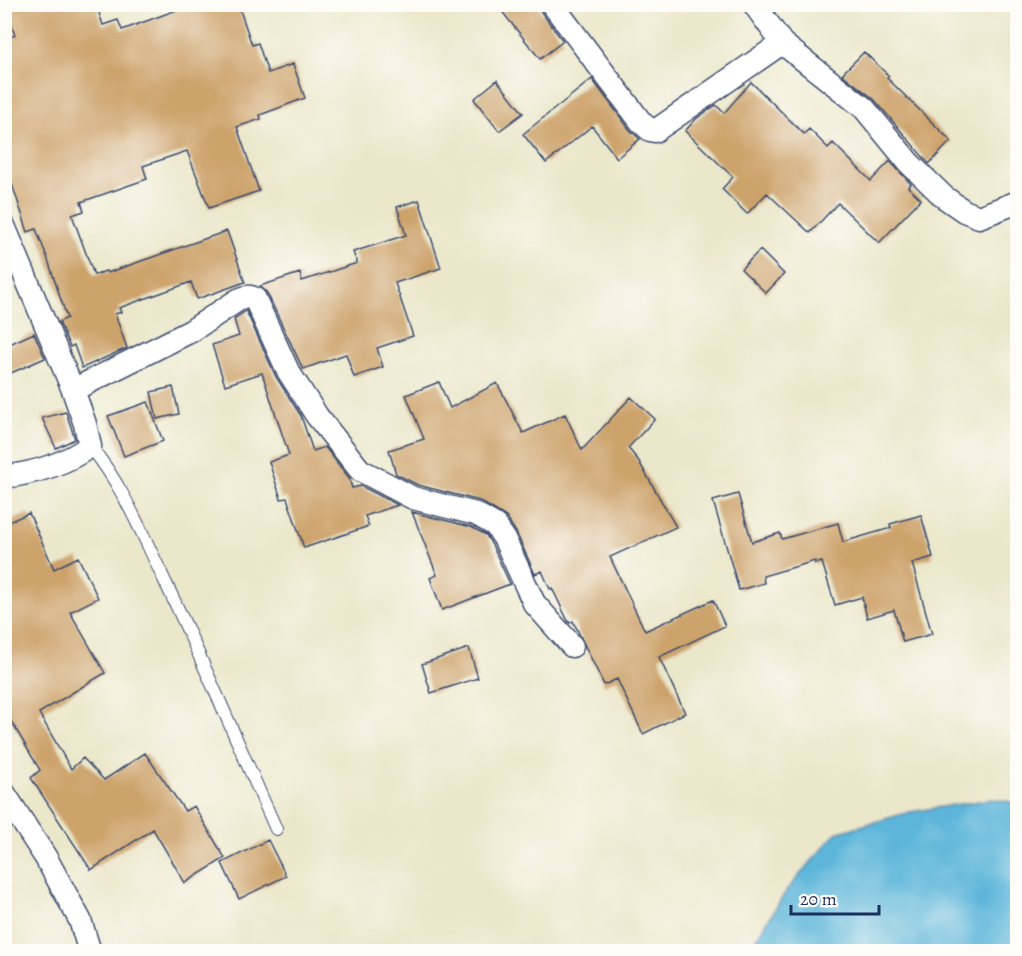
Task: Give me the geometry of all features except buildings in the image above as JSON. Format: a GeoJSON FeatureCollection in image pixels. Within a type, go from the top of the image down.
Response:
{"type":"FeatureCollection","features":[{"type":"Feature","properties":{"kind":"street"},"geometry":{"type":"LineString","coordinates":[[552,4],[641,122],[650,130],[655,131],[782,43]]}},
{"type":"Feature","properties":{"kind":"street"},"geometry":{"type":"LineString","coordinates":[[754,4],[782,43],[864,108],[909,163],[944,197],[964,211],[979,217],[1017,202]]}},
{"type":"Feature","properties":{"kind":"street"},"geometry":{"type":"LineString","coordinates":[[4,226],[73,390],[90,446],[56,465],[25,475],[4,477]]}},
{"type":"Feature","properties":{"kind":"street"},"geometry":{"type":"LineString","coordinates":[[73,390],[191,331],[238,300],[252,297],[255,299],[288,371],[316,416],[360,470],[413,498],[476,514],[495,525],[504,538],[534,603],[572,646]]}},
{"type":"Feature","properties":{"kind":"street"},"geometry":{"type":"LineString","coordinates":[[4,793],[46,858],[80,920],[90,951]]}},
{"type":"Feature","properties":{"kind":"lane"},"geometry":{"type":"LineString","coordinates":[[90,446],[106,465],[132,512],[276,829]]}},
{"type":"Feature","properties":{"kind":"water"},"geometry":{"type":"Polygon","coordinates":[[[992,799],[1017,803],[1017,951],[749,951],[787,890],[836,833],[910,812],[992,799]]]}}]}
